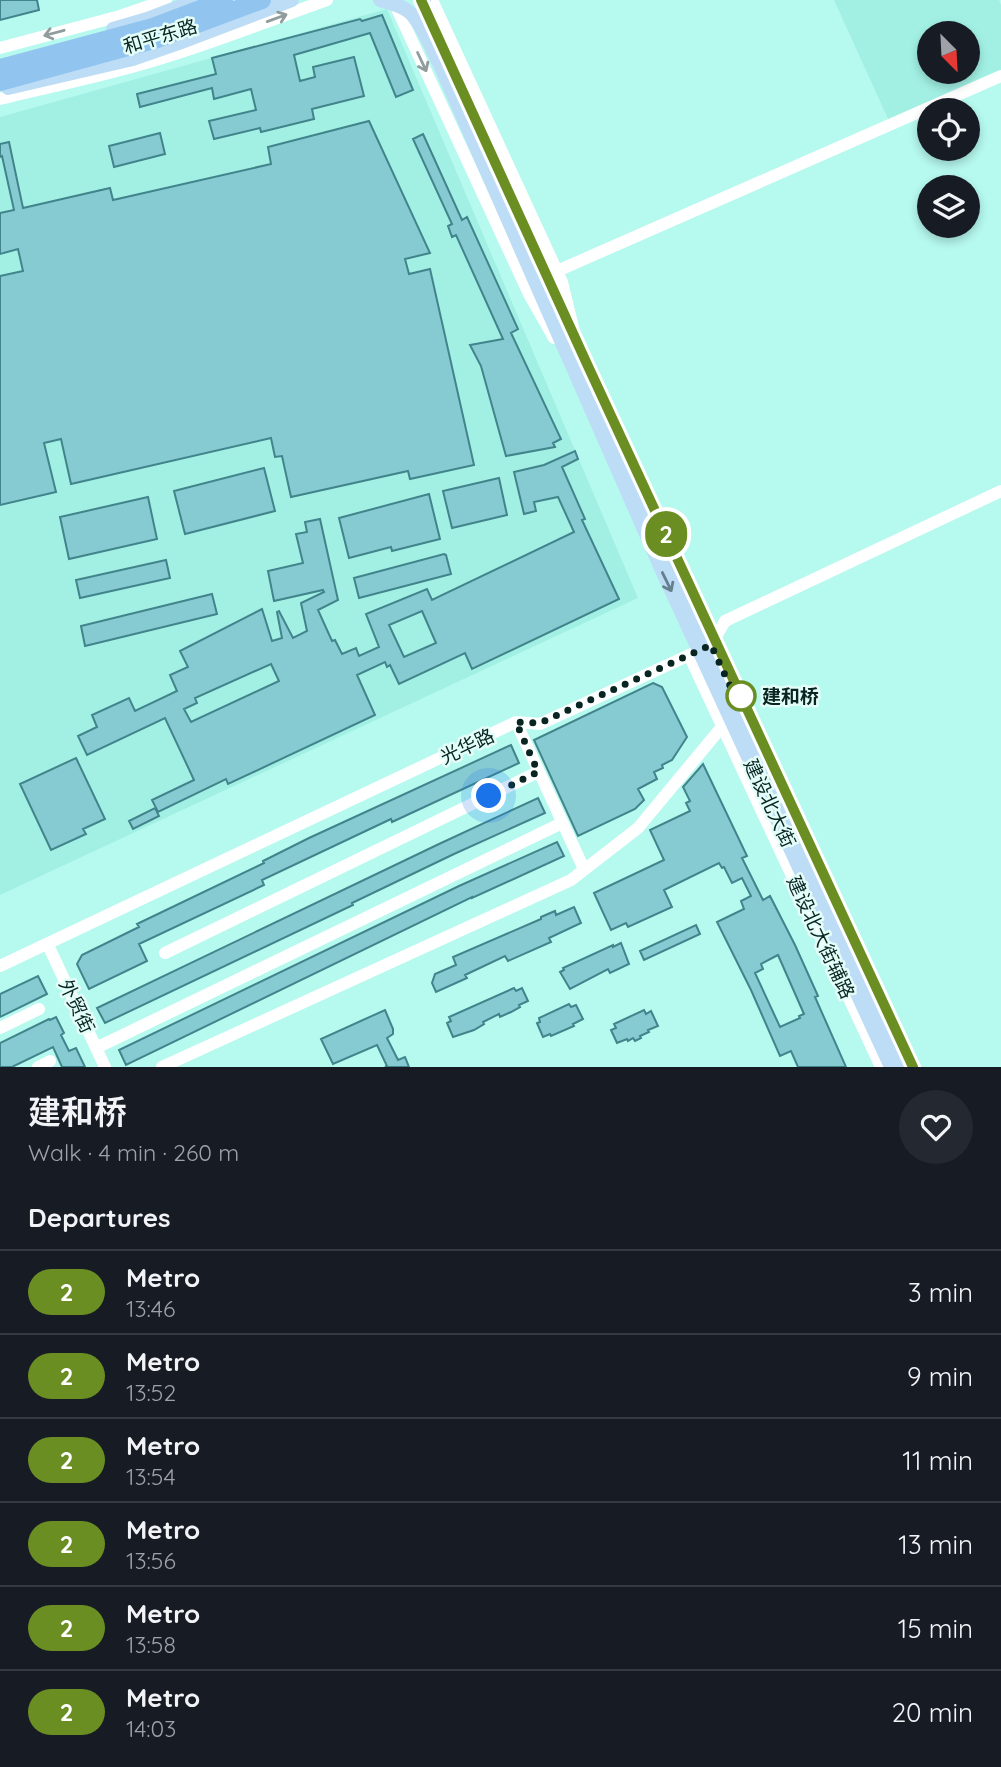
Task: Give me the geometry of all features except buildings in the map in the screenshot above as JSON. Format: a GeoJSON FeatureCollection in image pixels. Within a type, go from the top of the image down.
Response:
{"type":"FeatureCollection","features":[{"type":"Feature","properties":{"kind":"highway","name":"和平东路"},"geometry":{"type":"LineString","coordinates":[[0,68],[153,27],[224,0]]}},
{"type":"Feature","properties":{"kind":"highway","name":"和平东路"},"geometry":{"type":"LineString","coordinates":[[0,82],[157,39],[262,0]]}},
{"type":"Feature","properties":{"kind":"main road"},"geometry":{"type":"LineString","coordinates":[[0,60],[147,19],[168,5],[197,0]]}},
{"type":"Feature","properties":{"kind":"main road","name":"和平东路"},"geometry":{"type":"LineString","coordinates":[[0,90],[133,59],[292,0]]}},
{"type":"Feature","properties":{"kind":"main road"},"geometry":{"type":"LineString","coordinates":[[381,0],[410,12],[426,36],[465,115]]}},
{"type":"Feature","properties":{"kind":"main road"},"geometry":{"type":"LineString","coordinates":[[425,0],[425,12],[431,32],[465,115]]}},
{"type":"Feature","properties":{"kind":"main road","name":"建设北大街"},"geometry":{"type":"LineString","coordinates":[[465,115],[578,369],[660,566],[700,650],[726,721],[891,1067]]}},
{"type":"Feature","properties":{"kind":"main road"},"geometry":{"type":"LineString","coordinates":[[700,650],[904,1067]]}},
{"type":"Feature","properties":{"kind":"street","name":"和平东路"},"geometry":{"type":"LineString","coordinates":[[0,99],[156,60],[327,0]]}},
{"type":"Feature","properties":{"kind":"street"},"geometry":{"type":"LineString","coordinates":[[393,0],[529,294],[578,369]]}},
{"type":"Feature","properties":{"kind":"street"},"geometry":{"type":"LineString","coordinates":[[432,0],[562,282],[578,369]]}},
{"type":"Feature","properties":{"kind":"street"},"geometry":{"type":"LineString","coordinates":[[0,48],[168,5]]}},
{"type":"Feature","properties":{"kind":"street"},"geometry":{"type":"LineString","coordinates":[[557,271],[1001,76]]}},
{"type":"Feature","properties":{"kind":"street","name":"光华路"},"geometry":{"type":"LineString","coordinates":[[0,966],[516,722],[540,723],[700,650],[725,621],[1001,491]]}},
{"type":"Feature","properties":{"kind":"street"},"geometry":{"type":"LineString","coordinates":[[162,1067],[571,880],[638,828],[726,721]]}},
{"type":"Feature","properties":{"kind":"street","name":"建设北大街辅路"},"geometry":{"type":"LineString","coordinates":[[726,721],[881,1067]]}},
{"type":"Feature","properties":{"kind":"street"},"geometry":{"type":"LineString","coordinates":[[516,722],[584,869]]}},
{"type":"Feature","properties":{"kind":"street"},"geometry":{"type":"LineString","coordinates":[[165,953],[538,772]]}},
{"type":"Feature","properties":{"kind":"street"},"geometry":{"type":"LineString","coordinates":[[96,1048],[562,823]]}},
{"type":"Feature","properties":{"kind":"street","name":"外贸街"},"geometry":{"type":"LineString","coordinates":[[48,945],[105,1067]]}},
{"type":"Feature","properties":{"kind":"street"},"geometry":{"type":"LineString","coordinates":[[0,1028],[39,1009]]}},
{"type":"Feature","properties":{"kind":"shaded area"},"geometry":{"type":"Polygon","coordinates":[[[834,0],[999,0],[1001,71],[980,80],[980,21],[917,21],[917,84],[972,84],[941,98],[917,98],[917,108],[889,121],[834,0]]]}},
{"type":"Feature","properties":{"kind":"shaded area"},"geometry":{"type":"Polygon","coordinates":[[[387,9],[638,598],[0,895],[0,117],[387,9]]]}},
{"type":"Feature","properties":{"kind":"metro line","name":"2"},"geometry":{"type":"LineString","coordinates":[[421,0],[913,1067]]}},
{"type":"Feature","properties":{"kind":"place","name":"建和桥"},"geometry":{"type":"Point","coordinates":[741,696]}},
{"type":"Feature","properties":{"kind":"route"},"geometry":{"type":"LineString","coordinates":[[489,796],[538,772],[516,722],[540,723],[711,645],[732,690],[741,696]]}}]}
